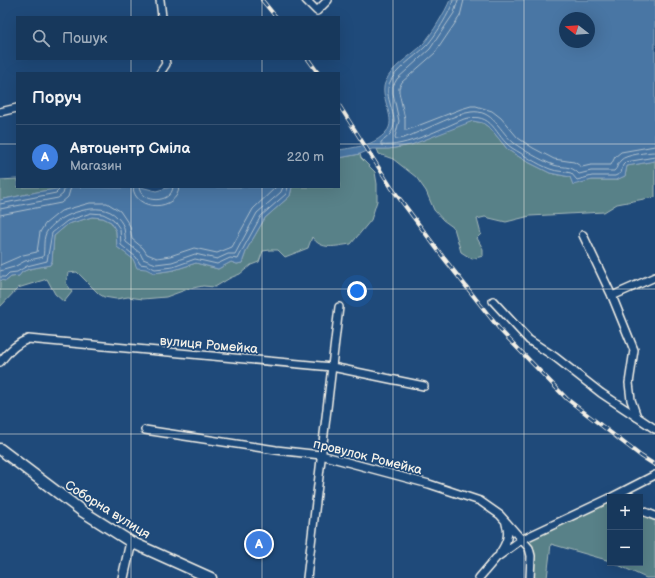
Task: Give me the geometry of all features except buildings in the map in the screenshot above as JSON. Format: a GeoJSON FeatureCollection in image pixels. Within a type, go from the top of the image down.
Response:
{"type":"FeatureCollection","features":[{"type":"Feature","properties":{"kind":"main road","name":"Соборна вулиця"},"geometry":{"type":"LineString","coordinates":[[0,448],[82,511],[131,542],[211,578]]}},
{"type":"Feature","properties":{"kind":"street"},"geometry":{"type":"LineString","coordinates":[[160,0],[162,16]]}},
{"type":"Feature","properties":{"kind":"street"},"geometry":{"type":"LineString","coordinates":[[306,0],[317,11],[328,0]]}},
{"type":"Feature","properties":{"kind":"street"},"geometry":{"type":"LineString","coordinates":[[161,72],[166,64],[165,60]]}},
{"type":"Feature","properties":{"kind":"street"},"geometry":{"type":"LineString","coordinates":[[0,112],[16,108]]}},
{"type":"Feature","properties":{"kind":"street"},"geometry":{"type":"LineString","coordinates":[[583,235],[612,296],[634,350],[629,383],[631,400],[637,417]]}},
{"type":"Feature","properties":{"kind":"street"},"geometry":{"type":"LineString","coordinates":[[612,296],[655,277]]}},
{"type":"Feature","properties":{"kind":"street"},"geometry":{"type":"LineString","coordinates":[[493,301],[529,340],[555,357],[601,393],[655,429]]}},
{"type":"Feature","properties":{"kind":"street"},"geometry":{"type":"LineString","coordinates":[[307,578],[339,307]]}},
{"type":"Feature","properties":{"kind":"street","name":"вулиця Ромейка"},"geometry":{"type":"LineString","coordinates":[[0,362],[21,342],[28,339],[332,367],[424,386]]}},
{"type":"Feature","properties":{"kind":"street","name":"провулок Ромейка"},"geometry":{"type":"LineString","coordinates":[[145,430],[276,450],[321,455],[429,484],[480,501],[500,515],[531,551],[530,578]]}},
{"type":"Feature","properties":{"kind":"street"},"geometry":{"type":"LineString","coordinates":[[619,494],[655,475]]}},
{"type":"Feature","properties":{"kind":"street"},"geometry":{"type":"LineString","coordinates":[[496,558],[521,540],[607,500]]}},
{"type":"Feature","properties":{"kind":"street"},"geometry":{"type":"LineString","coordinates":[[643,511],[655,516]]}},
{"type":"Feature","properties":{"kind":"street"},"geometry":{"type":"LineString","coordinates":[[479,578],[504,548],[508,539],[505,521]]}},
{"type":"Feature","properties":{"kind":"street"},"geometry":{"type":"LineString","coordinates":[[123,578],[131,542]]}},
{"type":"Feature","properties":{"kind":"green space"},"geometry":{"type":"Polygon","coordinates":[[[473,121],[483,123],[491,129],[508,150],[550,173],[570,177],[573,184],[592,180],[616,180],[625,176],[627,166],[655,161],[655,197],[617,204],[604,212],[530,216],[506,222],[485,217],[477,219],[481,234],[477,238],[483,249],[483,256],[472,259],[461,252],[454,228],[443,220],[434,210],[426,191],[416,177],[393,159],[379,154],[377,149],[402,147],[473,121]]]}},
{"type":"Feature","properties":{"kind":"green space"},"geometry":{"type":"Polygon","coordinates":[[[360,154],[361,158],[375,172],[377,184],[377,201],[371,220],[351,244],[325,246],[320,244],[312,237],[308,248],[285,257],[278,250],[263,251],[259,262],[251,265],[240,274],[215,287],[203,286],[188,289],[166,297],[143,299],[128,297],[116,299],[104,297],[77,272],[68,273],[66,283],[72,292],[64,302],[55,294],[47,279],[18,288],[0,307],[0,280],[6,281],[11,277],[19,276],[22,272],[29,269],[50,265],[52,261],[54,236],[68,224],[92,217],[103,218],[111,222],[116,231],[117,247],[154,273],[174,270],[196,263],[218,269],[231,262],[237,264],[242,263],[247,249],[265,218],[290,196],[292,188],[340,188],[340,158],[360,154]]]}},
{"type":"Feature","properties":{"kind":"green space"},"geometry":{"type":"Polygon","coordinates":[[[16,179],[16,188],[63,188],[0,200],[0,180],[16,179]]]}},
{"type":"Feature","properties":{"kind":"green space"},"geometry":{"type":"Polygon","coordinates":[[[607,500],[607,560],[551,544],[547,578],[530,578],[531,556],[523,542],[607,500]]]}},
{"type":"Feature","properties":{"kind":"green space"},"geometry":{"type":"Polygon","coordinates":[[[643,511],[655,516],[655,578],[646,578],[620,566],[643,566],[643,511]]]}},
{"type":"Feature","properties":{"kind":"water"},"geometry":{"type":"Polygon","coordinates":[[[450,0],[655,0],[655,161],[627,166],[625,176],[616,180],[592,180],[573,185],[570,177],[550,173],[508,150],[491,129],[483,123],[473,121],[411,145],[389,149],[372,149],[360,154],[340,158],[340,150],[358,147],[370,143],[381,137],[386,132],[390,121],[384,95],[385,83],[392,71],[427,40],[450,0]]]}},
{"type":"Feature","properties":{"kind":"water"},"geometry":{"type":"Polygon","coordinates":[[[63,188],[145,188],[156,191],[167,188],[292,188],[290,196],[265,218],[247,249],[242,263],[237,264],[231,262],[218,269],[196,263],[174,270],[154,273],[146,269],[137,268],[133,259],[117,247],[116,231],[111,222],[103,218],[92,217],[68,224],[54,236],[52,261],[50,265],[29,269],[22,272],[19,276],[11,277],[6,281],[0,280],[0,200],[63,188]]]}},
{"type":"Feature","properties":{"kind":"railway"},"geometry":{"type":"LineString","coordinates":[[262,0],[275,16]]}},
{"type":"Feature","properties":{"kind":"railway"},"geometry":{"type":"LineString","coordinates":[[309,60],[317,72]]}},
{"type":"Feature","properties":{"kind":"railway"},"geometry":{"type":"LineString","coordinates":[[340,107],[391,187],[501,331],[567,399],[641,456],[655,465]]}},
{"type":"Feature","properties":{"kind":"place","name":"Автоцентр Сміла"},"geometry":{"type":"Point","coordinates":[259,544]}}]}
